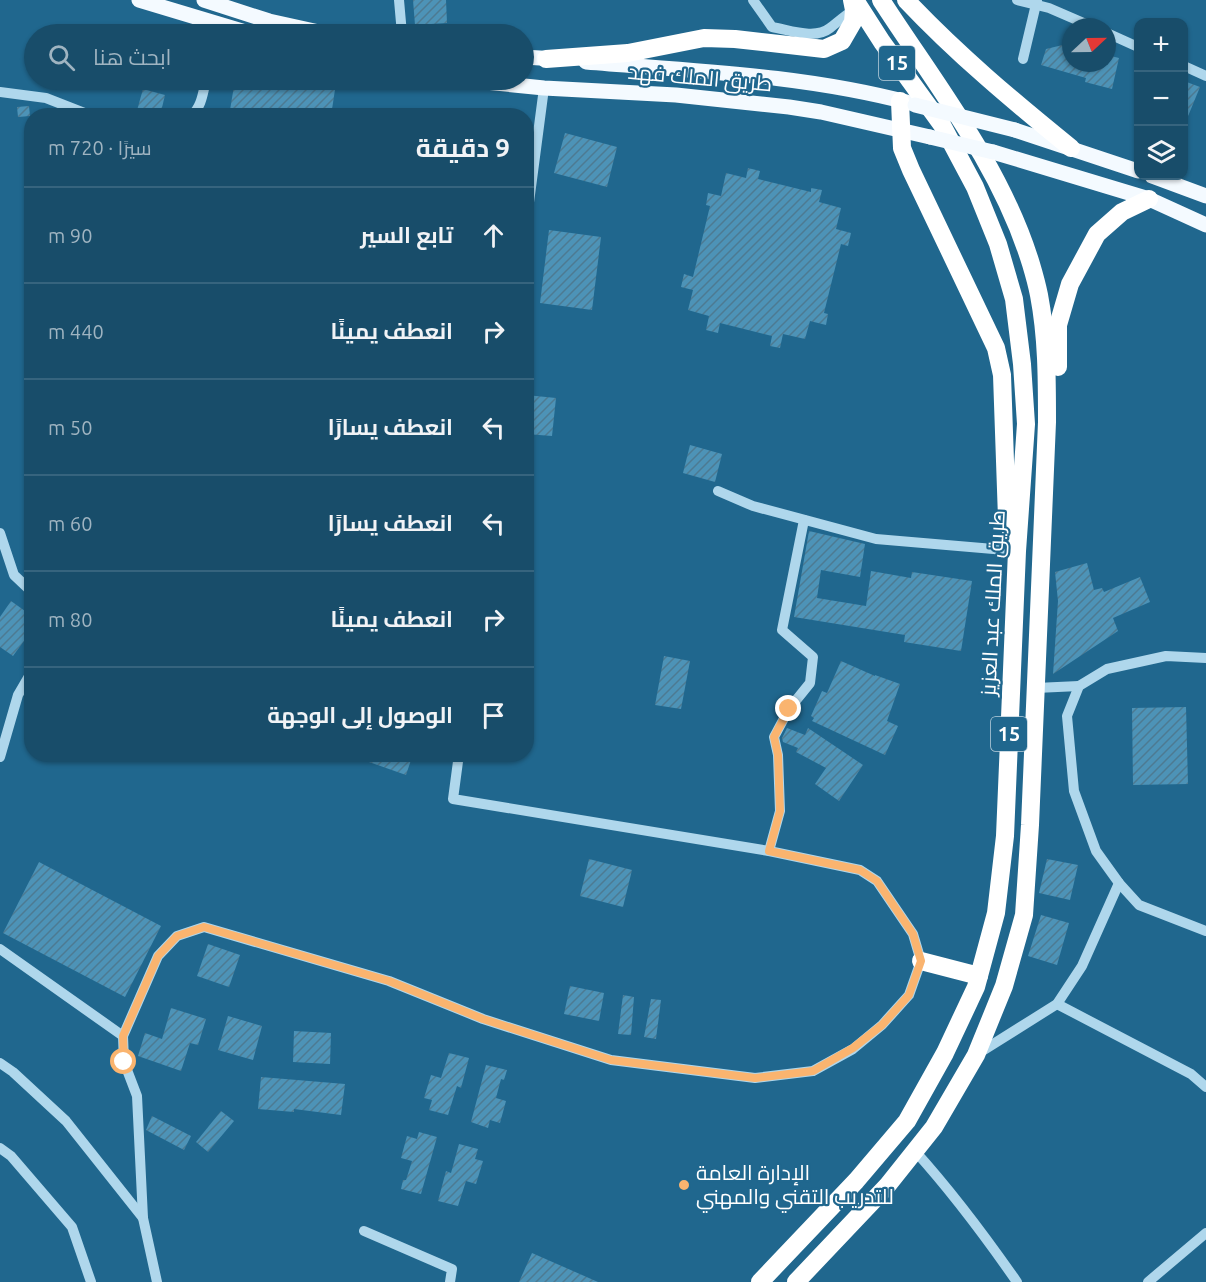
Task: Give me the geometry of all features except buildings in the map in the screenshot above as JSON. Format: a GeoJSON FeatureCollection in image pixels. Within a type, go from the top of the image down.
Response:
{"type":"FeatureCollection","features":[{"type":"Feature","properties":{"kind":"highway","name":"15"},"geometry":{"type":"LineString","coordinates":[[796,1282],[887,1186],[934,1127],[976,1055],[1004,986],[1024,915],[1036,688],[1047,359],[1039,294],[1022,234],[996,178],[964,123],[881,0]]}},
{"type":"Feature","properties":{"kind":"highway"},"geometry":{"type":"LineString","coordinates":[[906,0],[936,33],[1071,148]]}},
{"type":"Feature","properties":{"kind":"highway"},"geometry":{"type":"LineString","coordinates":[[546,59],[628,53],[704,39],[735,39],[824,49],[842,41],[853,22],[853,3]]}},
{"type":"Feature","properties":{"kind":"highway","name":"طريق الملك عبد العزيز"},"geometry":{"type":"LineString","coordinates":[[760,1282],[856,1181],[907,1121],[945,1053],[976,987],[996,913],[1005,836],[1017,551],[1026,424],[1014,299],[998,244],[975,187],[942,125],[853,3]]}},
{"type":"Feature","properties":{"kind":"highway"},"geometry":{"type":"LineString","coordinates":[[908,103],[900,130],[903,148],[911,170],[996,348],[1002,375],[1007,518],[1017,551]]}},
{"type":"Feature","properties":{"kind":"highway"},"geometry":{"type":"LineString","coordinates":[[1042,527],[1059,376],[1058,325],[1070,284],[1097,234],[1122,212],[1149,199]]}},
{"type":"Feature","properties":{"kind":"highway"},"geometry":{"type":"LineString","coordinates":[[921,961],[979,976]]}},
{"type":"Feature","properties":{"kind":"main road"},"geometry":{"type":"LineString","coordinates":[[139,0],[203,24]]}},
{"type":"Feature","properties":{"kind":"main road"},"geometry":{"type":"LineString","coordinates":[[204,0],[282,24]]}},
{"type":"Feature","properties":{"kind":"main road","name":"طريق الملك فهد"},"geometry":{"type":"LineString","coordinates":[[534,58],[783,79],[908,103],[1015,130],[1071,148]]}},
{"type":"Feature","properties":{"kind":"main road","name":"طريق الملك فهد"},"geometry":{"type":"LineString","coordinates":[[534,87],[676,95],[789,107],[930,136],[993,152],[1149,199]]}},
{"type":"Feature","properties":{"kind":"main road"},"geometry":{"type":"LineString","coordinates":[[1071,148],[1134,170]]}},
{"type":"Feature","properties":{"kind":"main road"},"geometry":{"type":"LineString","coordinates":[[1163,180],[1206,196]]}},
{"type":"Feature","properties":{"kind":"main road"},"geometry":{"type":"LineString","coordinates":[[1149,199],[1206,225]]}},
{"type":"Feature","properties":{"kind":"street"},"geometry":{"type":"LineString","coordinates":[[399,0],[401,24]]}},
{"type":"Feature","properties":{"kind":"street"},"geometry":{"type":"LineString","coordinates":[[753,0],[772,27],[813,34],[829,30],[853,3]]}},
{"type":"Feature","properties":{"kind":"street"},"geometry":{"type":"LineString","coordinates":[[1017,0],[1036,2],[1072,18]]}},
{"type":"Feature","properties":{"kind":"street"},"geometry":{"type":"LineString","coordinates":[[1023,59],[1036,2]]}},
{"type":"Feature","properties":{"kind":"street"},"geometry":{"type":"LineString","coordinates":[[1116,37],[1134,45]]}},
{"type":"Feature","properties":{"kind":"street"},"geometry":{"type":"LineString","coordinates":[[1188,68],[1206,76]]}},
{"type":"Feature","properties":{"kind":"street"},"geometry":{"type":"LineString","coordinates":[[534,164],[544,88]]}},
{"type":"Feature","properties":{"kind":"street"},"geometry":{"type":"LineString","coordinates":[[197,108],[204,90]]}},
{"type":"Feature","properties":{"kind":"street"},"geometry":{"type":"LineString","coordinates":[[0,92],[46,99],[70,108]]}},
{"type":"Feature","properties":{"kind":"street"},"geometry":{"type":"LineString","coordinates":[[718,491],[753,507],[876,539],[1017,551]]}},
{"type":"Feature","properties":{"kind":"street"},"geometry":{"type":"LineString","coordinates":[[769,851],[780,811],[778,755],[774,737],[789,709],[810,683],[813,657],[782,630],[804,520]]}},
{"type":"Feature","properties":{"kind":"street"},"geometry":{"type":"LineString","coordinates":[[0,533],[14,575],[24,584]]}},
{"type":"Feature","properties":{"kind":"street"},"geometry":{"type":"LineString","coordinates":[[1036,688],[1079,686],[1107,669],[1166,656],[1206,658]]}},
{"type":"Feature","properties":{"kind":"street"},"geometry":{"type":"LineString","coordinates":[[0,757],[18,695],[24,685]]}},
{"type":"Feature","properties":{"kind":"street"},"geometry":{"type":"LineString","coordinates":[[1079,686],[1067,716],[1074,791],[1096,851],[1119,883],[1139,905],[1206,931]]}},
{"type":"Feature","properties":{"kind":"street"},"geometry":{"type":"LineString","coordinates":[[156,1282],[143,1218],[137,1096],[124,1062],[123,1036],[158,956],[177,936],[204,927],[389,981],[483,1019],[611,1060],[755,1078],[813,1071],[853,1048],[882,1025],[909,995],[921,961],[913,934],[877,881],[860,870],[769,851],[453,799],[458,762]]}},
{"type":"Feature","properties":{"kind":"street"},"geometry":{"type":"LineString","coordinates":[[976,1055],[1057,1004],[1082,966],[1119,883]]}},
{"type":"Feature","properties":{"kind":"street"},"geometry":{"type":"LineString","coordinates":[[0,949],[123,1036]]}},
{"type":"Feature","properties":{"kind":"street"},"geometry":{"type":"LineString","coordinates":[[1057,1004],[1191,1074],[1206,1087]]}},
{"type":"Feature","properties":{"kind":"street"},"geometry":{"type":"LineString","coordinates":[[0,1063],[14,1072],[66,1121],[143,1218]]}},
{"type":"Feature","properties":{"kind":"street"},"geometry":{"type":"LineString","coordinates":[[0,1148],[11,1156],[72,1227],[91,1282]]}},
{"type":"Feature","properties":{"kind":"street"},"geometry":{"type":"LineString","coordinates":[[915,1151],[978,1227],[1017,1282]]}},
{"type":"Feature","properties":{"kind":"street"},"geometry":{"type":"LineString","coordinates":[[364,1231],[452,1269],[450,1282]]}},
{"type":"Feature","properties":{"kind":"street"},"geometry":{"type":"LineString","coordinates":[[1148,1282],[1206,1233]]}},
{"type":"Feature","properties":{"kind":"place","name":"الإدارة العامة للتدريب التقني والمهني"},"geometry":{"type":"Point","coordinates":[684,1185]}},
{"type":"Feature","properties":{"kind":"route"},"geometry":{"type":"LineString","coordinates":[[124,1062],[123,1036],[158,956],[177,936],[204,927],[389,981],[483,1019],[611,1060],[755,1078],[813,1071],[853,1048],[882,1025],[909,995],[921,961],[913,934],[877,881],[860,870],[769,851],[780,811],[778,755],[774,737],[789,709]]}}]}
